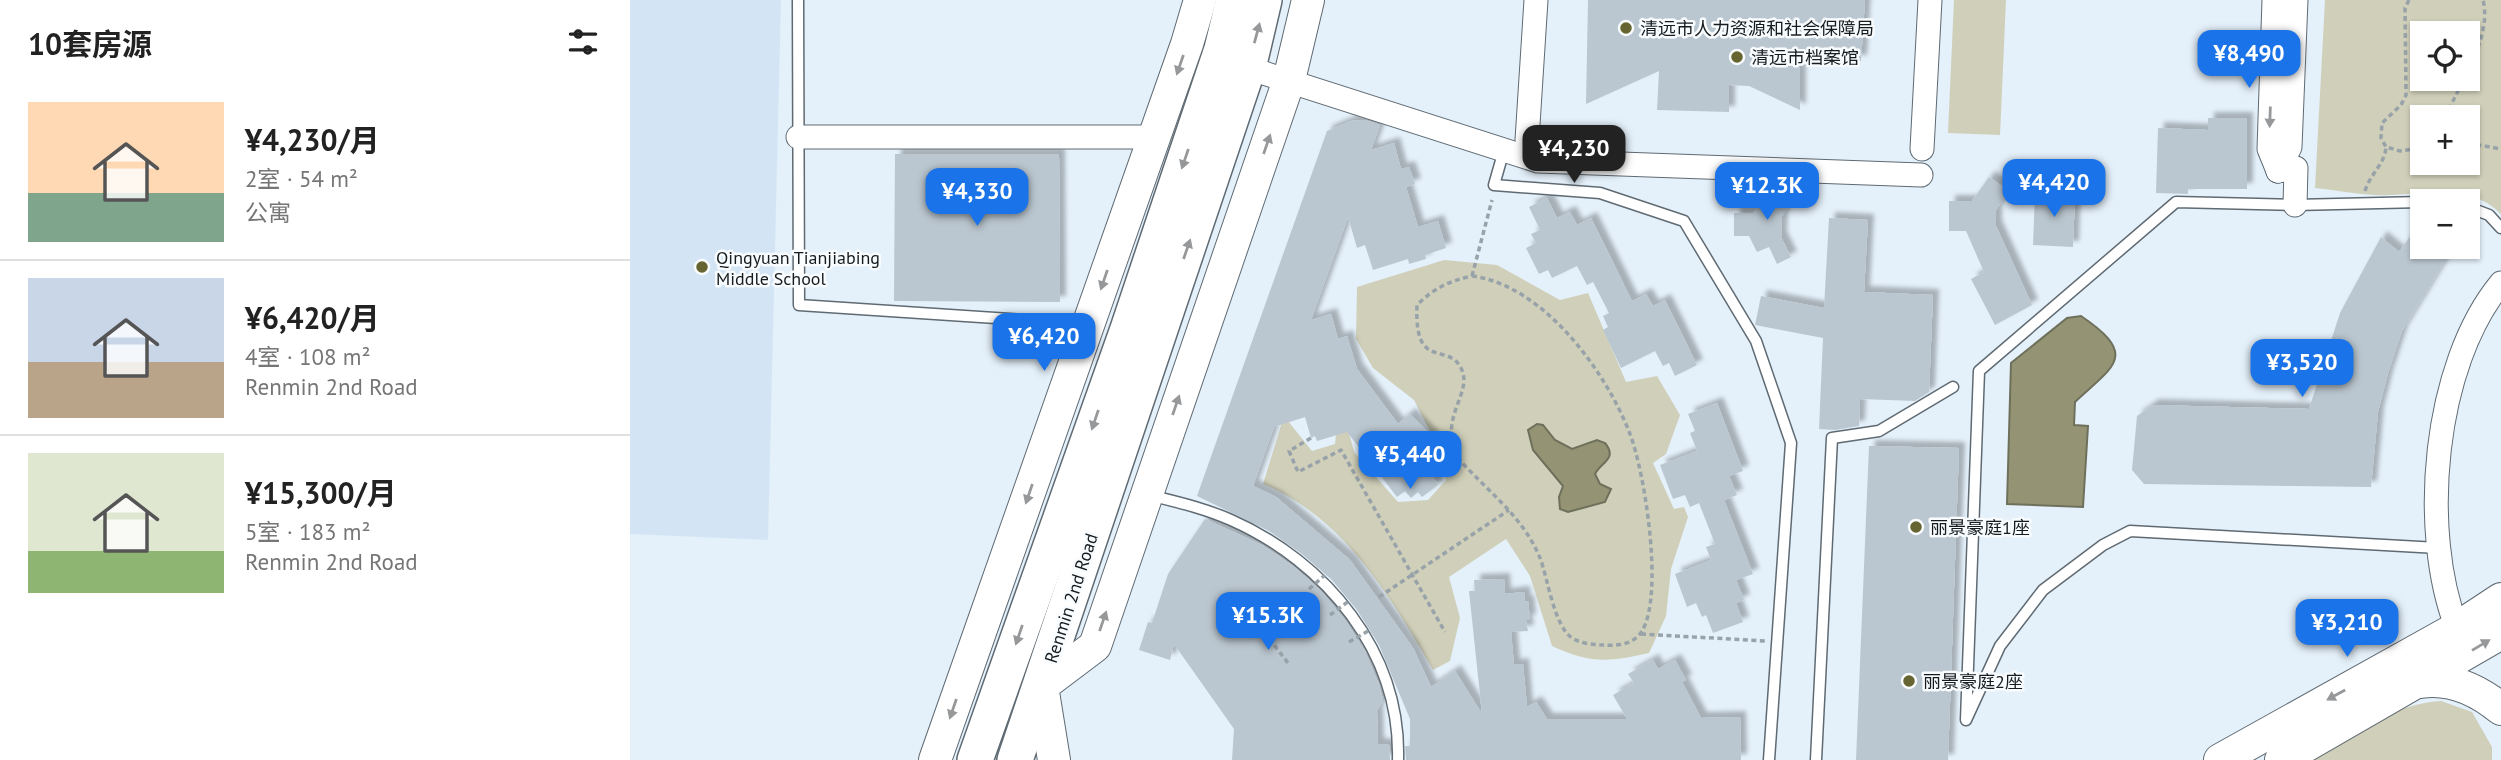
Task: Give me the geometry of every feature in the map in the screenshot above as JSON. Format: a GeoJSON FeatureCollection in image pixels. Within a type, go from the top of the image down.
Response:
{"type":"FeatureCollection","features":[{"type":"Feature","properties":{"kind":"main road"},"geometry":{"type":"LineString","coordinates":[[935,760],[1155,137],[1200,0]]}},
{"type":"Feature","properties":{"kind":"main road","name":"Renmin 2nd Road"},"geometry":{"type":"LineString","coordinates":[[1042,686],[1234,0]]}},
{"type":"Feature","properties":{"kind":"main road","name":"Renmin 2nd Road"},"geometry":{"type":"LineString","coordinates":[[975,760],[1006,673],[1248,68],[1264,0]]}},
{"type":"Feature","properties":{"kind":"main road","name":"Renmin 2nd Road"},"geometry":{"type":"LineString","coordinates":[[1042,686],[1095,646],[1289,80],[1308,0]]}},
{"type":"Feature","properties":{"kind":"main road"},"geometry":{"type":"LineString","coordinates":[[2220,760],[2457,628],[2501,599]]}},
{"type":"Feature","properties":{"kind":"main road"},"geometry":{"type":"LineString","coordinates":[[2281,760],[2501,633]]}},
{"type":"Feature","properties":{"kind":"main road"},"geometry":{"type":"LineString","coordinates":[[950,760],[1006,673]]}},
{"type":"Feature","properties":{"kind":"main road"},"geometry":{"type":"LineString","coordinates":[[2420,682],[2441,681],[2461,685],[2485,696],[2501,709]]}},
{"type":"Feature","properties":{"kind":"main road"},"geometry":{"type":"LineString","coordinates":[[1015,760],[1042,686]]}},
{"type":"Feature","properties":{"kind":"main road"},"geometry":{"type":"LineString","coordinates":[[1042,686],[1054,760]]}},
{"type":"Feature","properties":{"kind":"street"},"geometry":{"type":"LineString","coordinates":[[1527,140],[1536,0]]}},
{"type":"Feature","properties":{"kind":"street"},"geometry":{"type":"LineString","coordinates":[[1922,149],[1930,0]]}},
{"type":"Feature","properties":{"kind":"street"},"geometry":{"type":"LineString","coordinates":[[2274,0],[2269,149],[2278,171]]}},
{"type":"Feature","properties":{"kind":"street"},"geometry":{"type":"LineString","coordinates":[[2278,171],[2290,147],[2296,0]]}},
{"type":"Feature","properties":{"kind":"street"},"geometry":{"type":"LineString","coordinates":[[1248,68],[1538,161],[1922,175]]}},
{"type":"Feature","properties":{"kind":"street"},"geometry":{"type":"LineString","coordinates":[[798,137],[1155,137]]}},
{"type":"Feature","properties":{"kind":"street"},"geometry":{"type":"LineString","coordinates":[[2278,171],[2296,169],[2295,205]]}},
{"type":"Feature","properties":{"kind":"street"},"geometry":{"type":"LineString","coordinates":[[2457,628],[2445,598],[2436,507],[2447,407],[2470,331],[2501,283]]}},
{"type":"Feature","properties":{"kind":"lane"},"geometry":{"type":"LineString","coordinates":[[798,0],[799,305],[1088,324]]}},
{"type":"Feature","properties":{"kind":"lane"},"geometry":{"type":"LineString","coordinates":[[1504,150],[1494,185],[1600,193],[1684,221],[1756,341],[1791,443],[1769,760]]}},
{"type":"Feature","properties":{"kind":"lane"},"geometry":{"type":"LineString","coordinates":[[2410,202],[2295,205],[2176,202],[1979,371],[1966,720],[2000,646],[2043,590],[2103,545],[2130,531],[2438,548]]}},
{"type":"Feature","properties":{"kind":"lane"},"geometry":{"type":"LineString","coordinates":[[2480,212],[2489,215],[2501,228]]}},
{"type":"Feature","properties":{"kind":"lane"},"geometry":{"type":"LineString","coordinates":[[1816,760],[1832,438],[1879,431],[1953,387]]}},
{"type":"Feature","properties":{"kind":"lane"},"geometry":{"type":"LineString","coordinates":[[1146,494],[1202,508],[1264,533],[1353,614],[1390,678],[1398,760]]}},
{"type":"Feature","properties":{"kind":"path"},"geometry":{"type":"LineString","coordinates":[[2363,203],[2366,186],[2385,159],[2386,147],[2381,138],[2382,123],[2401,105],[2406,95],[2405,8],[2409,0]]}},
{"type":"Feature","properties":{"kind":"path"},"geometry":{"type":"LineString","coordinates":[[2480,41],[2486,12],[2483,0]]}},
{"type":"Feature","properties":{"kind":"path"},"geometry":{"type":"LineString","coordinates":[[2480,145],[2501,149]]}},
{"type":"Feature","properties":{"kind":"path"},"geometry":{"type":"LineString","coordinates":[[2386,147],[2400,151],[2410,150]]}},
{"type":"Feature","properties":{"kind":"path"},"geometry":{"type":"LineString","coordinates":[[1472,276],[1494,185]]}},
{"type":"Feature","properties":{"kind":"path"},"geometry":{"type":"LineString","coordinates":[[1472,276],[1491,278],[1512,287],[1562,328],[1600,376],[1630,434],[1645,491],[1651,562],[1648,618],[1641,634],[1628,644],[1609,645],[1572,639],[1560,623],[1549,581],[1526,528],[1509,510],[1457,457],[1450,443],[1450,422],[1464,385],[1461,368],[1451,358],[1431,353],[1416,328],[1417,305],[1430,292],[1449,281],[1472,276]]}},
{"type":"Feature","properties":{"kind":"path"},"geometry":{"type":"LineString","coordinates":[[1311,438],[1289,451],[1298,472],[1341,450],[1445,632]]}},
{"type":"Feature","properties":{"kind":"path"},"geometry":{"type":"LineString","coordinates":[[1379,597],[1411,573],[1509,510]]}},
{"type":"Feature","properties":{"kind":"path"},"geometry":{"type":"LineString","coordinates":[[1309,589],[1325,575]]}},
{"type":"Feature","properties":{"kind":"path"},"geometry":{"type":"LineString","coordinates":[[1331,615],[1349,601]]}},
{"type":"Feature","properties":{"kind":"path"},"geometry":{"type":"LineString","coordinates":[[1349,642],[1370,630]]}},
{"type":"Feature","properties":{"kind":"path"},"geometry":{"type":"LineString","coordinates":[[1264,632],[1288,663]]}},
{"type":"Feature","properties":{"kind":"path"},"geometry":{"type":"LineString","coordinates":[[1641,634],[1778,642]]}},
{"type":"Feature","properties":{"kind":"shaded area","name":"Qingyuan Tianjiabing Middle School"},"geometry":{"type":"Polygon","coordinates":[[[630,0],[781,0],[768,540],[630,534],[630,0]]]}},
{"type":"Feature","properties":{"kind":"shaded area"},"geometry":{"type":"Polygon","coordinates":[[[1954,0],[2006,0],[2000,135],[1948,133],[1954,0]]]}},
{"type":"Feature","properties":{"kind":"shaded area"},"geometry":{"type":"Polygon","coordinates":[[[2325,0],[2501,0],[2501,214],[2480,200],[2480,189],[2410,189],[2410,194],[2375,195],[2315,188],[2325,0]]]}},
{"type":"Feature","properties":{"kind":"shaded area"},"geometry":{"type":"Polygon","coordinates":[[[1444,260],[1497,265],[1560,300],[1588,293],[1626,382],[1657,376],[1680,415],[1666,454],[1653,463],[1674,509],[1684,507],[1688,517],[1671,569],[1666,616],[1649,653],[1600,660],[1578,656],[1552,646],[1530,576],[1506,539],[1449,577],[1460,618],[1450,661],[1433,670],[1400,615],[1363,562],[1318,517],[1292,498],[1263,484],[1284,416],[1312,451],[1335,444],[1337,424],[1348,429],[1354,452],[1398,502],[1428,500],[1446,480],[1438,447],[1414,400],[1373,368],[1356,339],[1357,287],[1444,260]]]}},
{"type":"Feature","properties":{"kind":"shaded area"},"geometry":{"type":"Polygon","coordinates":[[[2081,316],[2110,341],[2115,351],[2109,370],[2075,402],[2074,425],[2088,426],[2083,507],[2007,504],[2011,363],[2067,318],[2081,316]]]}},
{"type":"Feature","properties":{"kind":"shaded area"},"geometry":{"type":"Polygon","coordinates":[[[1537,424],[1543,425],[1555,440],[1572,449],[1597,440],[1605,443],[1609,448],[1609,457],[1595,474],[1600,484],[1611,489],[1605,502],[1568,512],[1560,509],[1559,497],[1563,486],[1533,450],[1528,430],[1537,424]]]}},
{"type":"Feature","properties":{"kind":"shaded area"},"geometry":{"type":"Polygon","coordinates":[[[2441,701],[2472,712],[2492,747],[2492,760],[2311,760],[2389,714],[2423,703],[2441,701]]]}},
{"type":"Feature","properties":{"kind":"building","name":"清远市档案馆"},"geometry":{"type":"Polygon","coordinates":[[[1588,0],[1865,0],[1861,61],[1807,57],[1807,66],[1800,66],[1800,110],[1749,86],[1729,85],[1729,112],[1657,110],[1659,71],[1586,104],[1588,0]]]}},
{"type":"Feature","properties":{"kind":"building"},"geometry":{"type":"Polygon","coordinates":[[[2208,118],[2247,118],[2247,189],[2188,189],[2188,194],[2156,193],[2158,128],[2208,130],[2208,118]]]}},
{"type":"Feature","properties":{"kind":"building"},"geometry":{"type":"Polygon","coordinates":[[[1365,120],[1380,125],[1371,150],[1394,143],[1401,169],[1409,167],[1415,184],[1406,187],[1418,227],[1438,221],[1446,248],[1425,255],[1426,259],[1409,264],[1408,259],[1373,270],[1365,245],[1357,248],[1348,217],[1311,320],[1331,314],[1338,339],[1347,336],[1357,369],[1398,424],[1410,414],[1434,438],[1431,440],[1437,447],[1422,458],[1438,485],[1422,497],[1418,492],[1411,498],[1405,491],[1397,497],[1347,432],[1317,441],[1315,436],[1311,438],[1305,417],[1274,427],[1253,486],[1276,497],[1350,560],[1413,648],[1431,687],[1455,671],[1482,714],[1469,591],[1475,591],[1474,580],[1504,579],[1505,594],[1524,592],[1525,602],[1528,601],[1528,631],[1511,632],[1514,665],[1523,664],[1527,707],[1536,702],[1547,719],[1627,719],[1613,695],[1634,683],[1628,674],[1653,660],[1658,669],[1675,660],[1686,680],[1682,682],[1701,718],[1740,717],[1741,760],[1406,760],[1405,746],[1410,746],[1410,719],[1379,645],[1357,610],[1332,580],[1302,554],[1269,531],[1197,496],[1327,131],[1351,121],[1365,120]]]}},
{"type":"Feature","properties":{"kind":"building"},"geometry":{"type":"Polygon","coordinates":[[[895,154],[1059,154],[1060,302],[894,301],[895,154]]]}},
{"type":"Feature","properties":{"kind":"building"},"geometry":{"type":"Polygon","coordinates":[[[1989,177],[2009,191],[1996,210],[1996,226],[2032,305],[1995,325],[1971,279],[1984,272],[1966,231],[1949,231],[1949,201],[1972,201],[1989,177]]]}},
{"type":"Feature","properties":{"kind":"building"},"geometry":{"type":"Polygon","coordinates":[[[1774,184],[1784,184],[1798,194],[1782,216],[1781,237],[1791,257],[1777,264],[1769,247],[1757,252],[1749,236],[1734,236],[1734,213],[1753,213],[1774,184]]]}},
{"type":"Feature","properties":{"kind":"building"},"geometry":{"type":"Polygon","coordinates":[[[2035,192],[2075,193],[2073,247],[2033,245],[2035,192]]]}},
{"type":"Feature","properties":{"kind":"building"},"geometry":{"type":"Polygon","coordinates":[[[1547,198],[1557,218],[1570,212],[1577,225],[1591,218],[1632,301],[1646,294],[1653,306],[1665,300],[1697,365],[1675,376],[1669,363],[1663,366],[1655,351],[1621,368],[1603,330],[1608,327],[1603,316],[1609,313],[1593,282],[1587,285],[1577,266],[1552,278],[1548,270],[1539,274],[1526,248],[1536,243],[1531,234],[1540,230],[1529,207],[1547,198]]]}},
{"type":"Feature","properties":{"kind":"building"},"geometry":{"type":"Polygon","coordinates":[[[1829,218],[1868,220],[1864,292],[1933,295],[1929,392],[1915,401],[1860,399],[1859,426],[1835,430],[1819,429],[1823,338],[1755,325],[1761,296],[1824,308],[1829,218]]]}},
{"type":"Feature","properties":{"kind":"building"},"geometry":{"type":"Polygon","coordinates":[[[2381,237],[2399,252],[2410,237],[2410,259],[2446,259],[2402,331],[2388,373],[2378,412],[2371,487],[2144,484],[2132,470],[2137,416],[2153,405],[2309,409],[2340,313],[2381,237]]]}},
{"type":"Feature","properties":{"kind":"building"},"geometry":{"type":"Polygon","coordinates":[[[1717,403],[1743,471],[1729,476],[1737,495],[1724,500],[1753,574],[1736,580],[1744,600],[1736,603],[1743,622],[1713,633],[1706,615],[1702,617],[1696,603],[1687,607],[1675,574],[1711,560],[1706,547],[1715,544],[1699,503],[1690,507],[1685,495],[1673,499],[1660,465],[1697,451],[1690,433],[1695,431],[1688,414],[1717,403]]]}},
{"type":"Feature","properties":{"kind":"building"},"geometry":{"type":"Polygon","coordinates":[[[1869,446],[1959,448],[1948,760],[1856,760],[1869,446]]]}},
{"type":"Feature","properties":{"kind":"building"},"geometry":{"type":"Polygon","coordinates":[[[1205,519],[1262,545],[1293,566],[1321,591],[1345,620],[1365,651],[1379,685],[1383,700],[1377,711],[1378,744],[1389,745],[1390,760],[1232,760],[1234,729],[1174,644],[1170,660],[1139,650],[1148,622],[1152,623],[1168,574],[1205,519]]]}},
{"type":"Feature","properties":{"kind":"place","name":"清远市人力资源和社会保障局"},"geometry":{"type":"Point","coordinates":[1626,28]}},
{"type":"Feature","properties":{"kind":"place","name":"清远市档案馆"},"geometry":{"type":"Point","coordinates":[1737,57]}},
{"type":"Feature","properties":{"kind":"place","name":"Qingyuan Tianjiabing Middle School"},"geometry":{"type":"Point","coordinates":[702,267]}},
{"type":"Feature","properties":{"kind":"place","name":"丽景豪庭1座"},"geometry":{"type":"Point","coordinates":[1916,527]}},
{"type":"Feature","properties":{"kind":"place","name":"丽景豪庭2座"},"geometry":{"type":"Point","coordinates":[1909,681]}}]}
